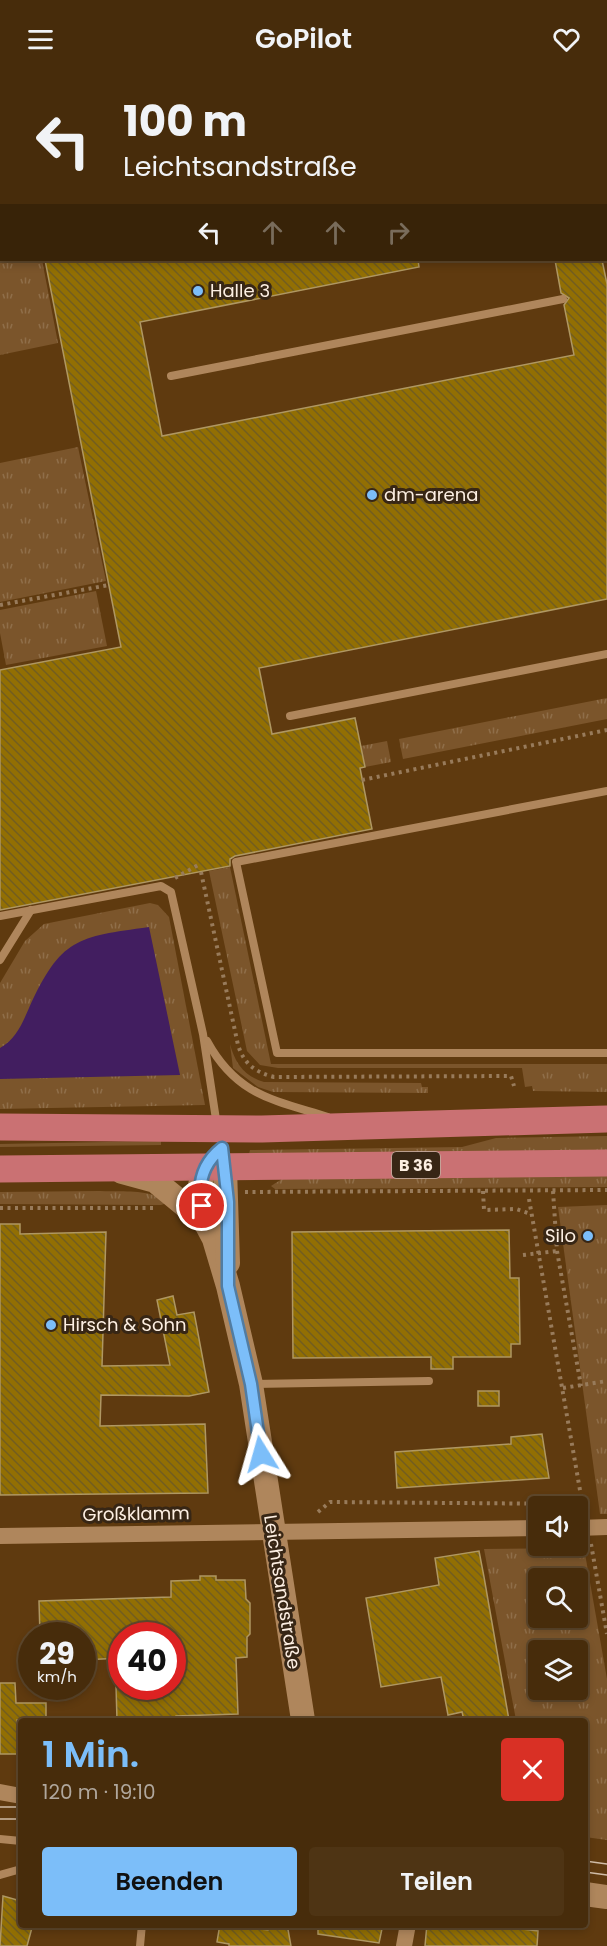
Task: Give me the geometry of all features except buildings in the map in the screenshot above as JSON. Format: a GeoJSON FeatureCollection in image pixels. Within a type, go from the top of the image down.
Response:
{"type":"FeatureCollection","features":[{"type":"Feature","properties":{"kind":"main road","name":"B 36"},"geometry":{"type":"LineString","coordinates":[[0,1127],[219,1160],[262,1128],[607,1119]]}},
{"type":"Feature","properties":{"kind":"main road"},"geometry":{"type":"LineString","coordinates":[[166,1167],[192,1158],[210,1142],[219,1160]]}},
{"type":"Feature","properties":{"kind":"main road","name":"B 36"},"geometry":{"type":"LineString","coordinates":[[0,1169],[166,1167],[219,1160],[607,1163]]}},
{"type":"Feature","properties":{"kind":"street","name":"Leichtsandstraße"},"geometry":{"type":"LineString","coordinates":[[219,1160],[199,1190],[205,1222],[214,1239],[228,1286],[251,1384],[303,1718]]}},
{"type":"Feature","properties":{"kind":"street","name":"Leichtsandstraße"},"geometry":{"type":"LineString","coordinates":[[219,1160],[228,1286]]}},
{"type":"Feature","properties":{"kind":"street","name":"Leichtsandstraße"},"geometry":{"type":"LineString","coordinates":[[106,1168],[155,1181],[205,1222]]}},
{"type":"Feature","properties":{"kind":"street"},"geometry":{"type":"LineString","coordinates":[[588,1528],[607,1527]]}},
{"type":"Feature","properties":{"kind":"street","name":"Großklamm"},"geometry":{"type":"LineString","coordinates":[[0,1536],[273,1530],[528,1528]]}},
{"type":"Feature","properties":{"kind":"street"},"geometry":{"type":"LineString","coordinates":[[0,1792],[18,1795]]}},
{"type":"Feature","properties":{"kind":"street"},"geometry":{"type":"LineString","coordinates":[[588,1894],[607,1897]]}},
{"type":"Feature","properties":{"kind":"street"},"geometry":{"type":"LineString","coordinates":[[404,1946],[407,1928]]}},
{"type":"Feature","properties":{"kind":"lane"},"geometry":{"type":"LineString","coordinates":[[171,376],[562,299]]}},
{"type":"Feature","properties":{"kind":"lane"},"geometry":{"type":"LineString","coordinates":[[290,716],[607,654]]}},
{"type":"Feature","properties":{"kind":"lane"},"geometry":{"type":"LineString","coordinates":[[607,791],[236,862],[277,1053],[607,1053]]}},
{"type":"Feature","properties":{"kind":"lane"},"geometry":{"type":"LineString","coordinates":[[0,916],[161,886],[171,892],[203,1035],[219,1160]]}},
{"type":"Feature","properties":{"kind":"lane"},"geometry":{"type":"LineString","coordinates":[[0,960],[31,910]]}},
{"type":"Feature","properties":{"kind":"lane"},"geometry":{"type":"LineString","coordinates":[[203,1035],[220,1062],[241,1085],[261,1096],[358,1126]]}},
{"type":"Feature","properties":{"kind":"lane"},"geometry":{"type":"LineString","coordinates":[[251,1384],[429,1381]]}},
{"type":"Feature","properties":{"kind":"lane"},"geometry":{"type":"LineString","coordinates":[[0,1839],[18,1841]]}},
{"type":"Feature","properties":{"kind":"lane"},"geometry":{"type":"LineString","coordinates":[[0,1875],[18,1870]]}},
{"type":"Feature","properties":{"kind":"lane"},"geometry":{"type":"LineString","coordinates":[[140,1946],[142,1928]]}},
{"type":"Feature","properties":{"kind":"path"},"geometry":{"type":"LineString","coordinates":[[0,605],[109,585]]}},
{"type":"Feature","properties":{"kind":"path"},"geometry":{"type":"LineString","coordinates":[[362,780],[607,730]]}},
{"type":"Feature","properties":{"kind":"path"},"geometry":{"type":"LineString","coordinates":[[161,886],[200,864]]}},
{"type":"Feature","properties":{"kind":"path"},"geometry":{"type":"LineString","coordinates":[[201,872],[234,1032],[241,1054],[248,1065],[261,1074],[274,1077],[511,1076],[514,1086]]}},
{"type":"Feature","properties":{"kind":"path"},"geometry":{"type":"LineString","coordinates":[[219,1160],[276,1193],[607,1190]]}},
{"type":"Feature","properties":{"kind":"path"},"geometry":{"type":"LineString","coordinates":[[483,1191],[484,1210],[516,1209],[531,1214]]}},
{"type":"Feature","properties":{"kind":"path"},"geometry":{"type":"LineString","coordinates":[[554,1191],[557,1251],[581,1386]]}},
{"type":"Feature","properties":{"kind":"path"},"geometry":{"type":"LineString","coordinates":[[529,1199],[582,1496]]}},
{"type":"Feature","properties":{"kind":"path"},"geometry":{"type":"LineString","coordinates":[[0,1208],[170,1208],[178,1200]]}},
{"type":"Feature","properties":{"kind":"path"},"geometry":{"type":"LineString","coordinates":[[523,1255],[557,1251]]}},
{"type":"Feature","properties":{"kind":"path"},"geometry":{"type":"LineString","coordinates":[[562,1388],[607,1381]]}},
{"type":"Feature","properties":{"kind":"path"},"geometry":{"type":"LineString","coordinates":[[310,1512],[320,1512],[330,1502],[528,1504]]}},
{"type":"Feature","properties":{"kind":"path"},"geometry":{"type":"LineString","coordinates":[[588,1554],[607,1635]]}},
{"type":"Feature","properties":{"kind":"green space"},"geometry":{"type":"Polygon","coordinates":[[[0,261],[42,261],[58,343],[0,355],[0,261]]]}},
{"type":"Feature","properties":{"kind":"green space"},"geometry":{"type":"Polygon","coordinates":[[[78,447],[106,581],[0,602],[0,463],[78,447]]]}},
{"type":"Feature","properties":{"kind":"green space"},"geometry":{"type":"Polygon","coordinates":[[[96,591],[107,646],[6,665],[0,633],[0,610],[96,591]]]}},
{"type":"Feature","properties":{"kind":"green space"},"geometry":{"type":"Polygon","coordinates":[[[607,698],[607,719],[403,759],[399,739],[607,698]]]}},
{"type":"Feature","properties":{"kind":"green space"},"geometry":{"type":"Polygon","coordinates":[[[387,741],[391,762],[365,767],[361,746],[387,741]]]}},
{"type":"Feature","properties":{"kind":"green space"},"geometry":{"type":"Polygon","coordinates":[[[230,867],[271,1064],[607,1064],[607,1092],[533,1091],[532,1086],[525,1087],[522,1068],[278,1068],[260,1065],[247,1051],[209,871],[230,867]]]}},
{"type":"Feature","properties":{"kind":"green space"},"geometry":{"type":"Polygon","coordinates":[[[150,903],[158,905],[169,917],[205,1105],[0,1109],[0,983],[25,941],[44,924],[150,903]]]}},
{"type":"Feature","properties":{"kind":"green space"},"geometry":{"type":"Polygon","coordinates":[[[230,1044],[241,1068],[264,1082],[421,1083],[422,1087],[428,1087],[428,1093],[273,1092],[258,1087],[233,1068],[230,1044]]]}},
{"type":"Feature","properties":{"kind":"green space"},"geometry":{"type":"Polygon","coordinates":[[[607,1136],[607,1152],[249,1154],[250,1150],[462,1147],[496,1138],[607,1136]]]}},
{"type":"Feature","properties":{"kind":"green space"},"geometry":{"type":"Polygon","coordinates":[[[161,1141],[161,1145],[0,1147],[0,1144],[161,1141]]]}},
{"type":"Feature","properties":{"kind":"green space"},"geometry":{"type":"Polygon","coordinates":[[[607,1175],[607,1187],[275,1189],[271,1186],[282,1179],[607,1175]]]}},
{"type":"Feature","properties":{"kind":"green space"},"geometry":{"type":"Polygon","coordinates":[[[126,1191],[153,1195],[167,1203],[161,1205],[0,1204],[0,1192],[126,1191]]]}},
{"type":"Feature","properties":{"kind":"green space"},"geometry":{"type":"Polygon","coordinates":[[[607,1205],[607,1514],[600,1514],[558,1207],[607,1205]]]}},
{"type":"Feature","properties":{"kind":"green space"},"geometry":{"type":"Polygon","coordinates":[[[484,1549],[528,1549],[528,1556],[585,1556],[588,1568],[528,1568],[528,1628],[588,1628],[588,1571],[607,1679],[607,1840],[588,1837],[588,1718],[516,1718],[484,1549]]]}},
{"type":"Feature","properties":{"kind":"shaded area"},"geometry":{"type":"Polygon","coordinates":[[[149,927],[180,1075],[0,1079],[0,1048],[18,1031],[40,985],[62,954],[74,945],[104,934],[149,927]]]}},
{"type":"Feature","properties":{"kind":"tram line"},"geometry":{"type":"LineString","coordinates":[[0,1807],[18,1807]]}},
{"type":"Feature","properties":{"kind":"tram line"},"geometry":{"type":"LineString","coordinates":[[0,1819],[18,1819]]}},
{"type":"Feature","properties":{"kind":"tram line"},"geometry":{"type":"LineString","coordinates":[[588,1861],[607,1864]]}},
{"type":"Feature","properties":{"kind":"tram line"},"geometry":{"type":"LineString","coordinates":[[588,1872],[607,1875]]}},
{"type":"Feature","properties":{"kind":"place","name":"Halle 3"},"geometry":{"type":"Point","coordinates":[198,291]}},
{"type":"Feature","properties":{"kind":"place","name":"dm-arena"},"geometry":{"type":"Point","coordinates":[372,495]}},
{"type":"Feature","properties":{"kind":"place","name":"Silo"},"geometry":{"type":"Point","coordinates":[588,1236]}},
{"type":"Feature","properties":{"kind":"place","name":"Hirsch & Sohn"},"geometry":{"type":"Point","coordinates":[51,1325]}},
{"type":"Feature","properties":{"kind":"route"},"geometry":{"type":"LineString","coordinates":[[202,1206],[199,1190],[204,1168],[211,1157],[222,1148],[228,1202],[228,1286],[251,1384],[261,1454]]}}]}
